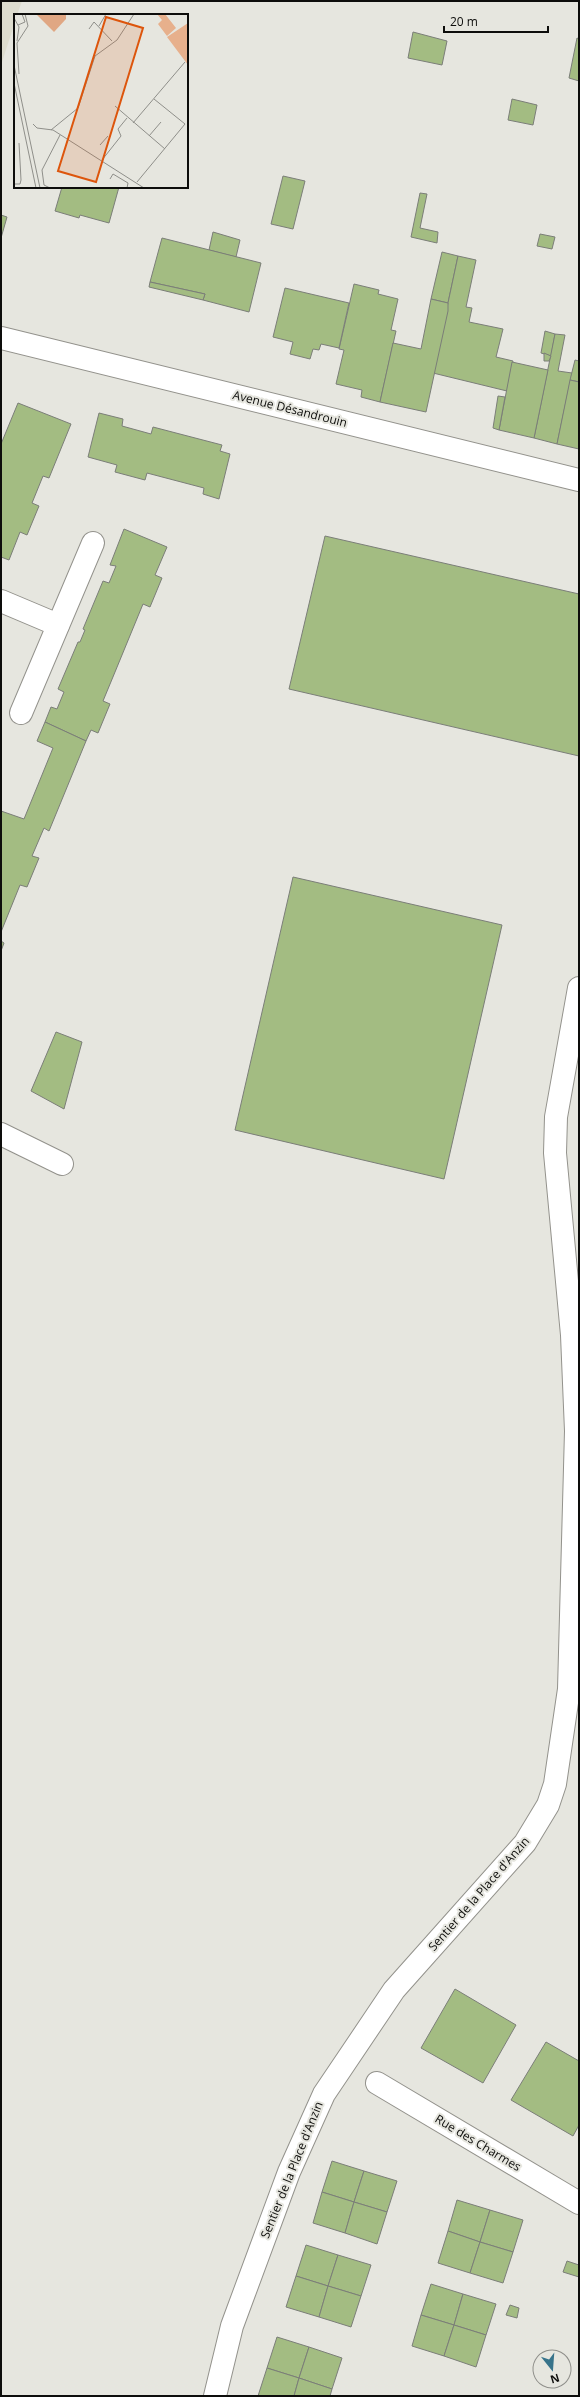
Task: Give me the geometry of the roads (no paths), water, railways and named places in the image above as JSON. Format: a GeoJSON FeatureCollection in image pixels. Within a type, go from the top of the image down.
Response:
{"type":"FeatureCollection","features":[{"type":"Feature","properties":{"kind":"street","name":"Avenue Désandrouin"},"geometry":{"type":"LineString","coordinates":[[1,339],[579,480]]}},
{"type":"Feature","properties":{"kind":"street"},"geometry":{"type":"LineString","coordinates":[[21,713],[93,542]]}},
{"type":"Feature","properties":{"kind":"street"},"geometry":{"type":"LineString","coordinates":[[1,601],[58,625]]}},
{"type":"Feature","properties":{"kind":"street","name":"Sentier de la Place d'Anzin"},"geometry":{"type":"LineString","coordinates":[[215,2396],[232,2326],[289,2172],[324,2094],[394,1990],[526,1843],[548,1805],[555,1784],[569,1689],[576,1431],[572,1335],[554,1153],[556,1117],[579,988]]}},
{"type":"Feature","properties":{"kind":"street"},"geometry":{"type":"LineString","coordinates":[[1,1134],[62,1164]]}},
{"type":"Feature","properties":{"kind":"street","name":"Rue des Charmes"},"geometry":{"type":"LineString","coordinates":[[376,2083],[579,2203]]}}]}
